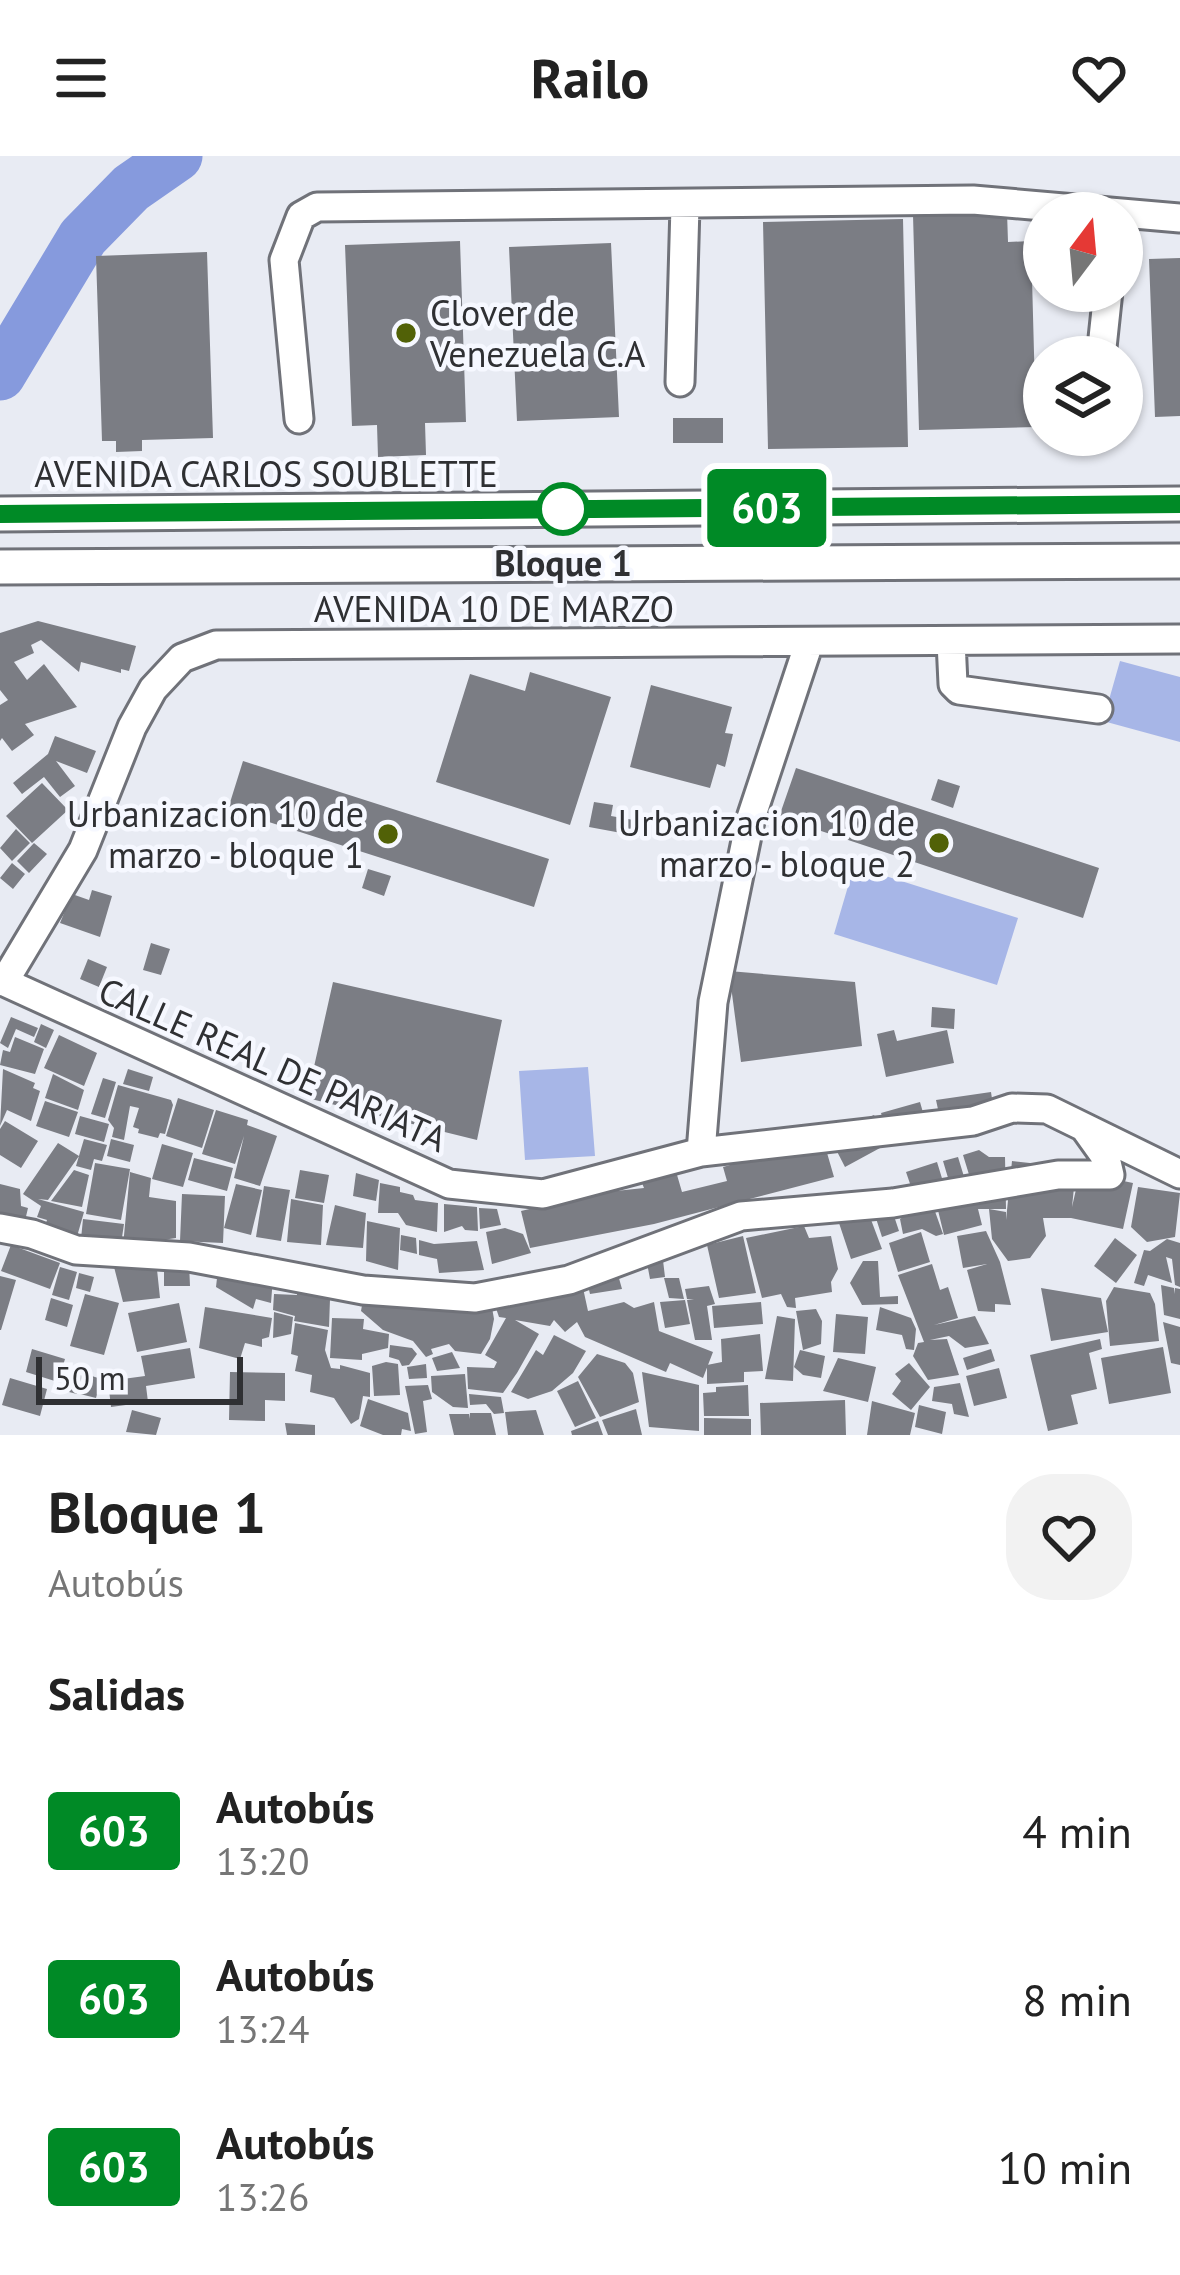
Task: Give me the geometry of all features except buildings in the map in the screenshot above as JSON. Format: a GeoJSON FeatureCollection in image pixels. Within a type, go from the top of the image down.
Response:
{"type":"FeatureCollection","features":[{"type":"Feature","properties":{"kind":"main road","name":"AVENIDA CARLOS SOUBLETTE"},"geometry":{"type":"LineString","coordinates":[[0,514],[1180,504]]}},
{"type":"Feature","properties":{"kind":"main road"},"geometry":{"type":"LineString","coordinates":[[0,567],[1180,561]]}},
{"type":"Feature","properties":{"kind":"street"},"geometry":{"type":"LineString","coordinates":[[299,418],[284,260],[301,216],[316,207],[973,200],[1023,204]]}},
{"type":"Feature","properties":{"kind":"street"},"geometry":{"type":"LineString","coordinates":[[680,382],[685,206]]}},
{"type":"Feature","properties":{"kind":"street"},"geometry":{"type":"LineString","coordinates":[[1143,215],[1180,218]]}},
{"type":"Feature","properties":{"kind":"street","name":"AVENIDA 10 DE MARZO"},"geometry":{"type":"LineString","coordinates":[[2,981],[82,850],[153,688],[182,658],[216,645],[1180,639]]}},
{"type":"Feature","properties":{"kind":"street"},"geometry":{"type":"LineString","coordinates":[[951,641],[953,684],[959,690],[1098,709]]}},
{"type":"Feature","properties":{"kind":"street"},"geometry":{"type":"LineString","coordinates":[[701,1152],[713,1002],[750,820],[809,643]]}},
{"type":"Feature","properties":{"kind":"street","name":"CALLE REAL DE PARIATA"},"geometry":{"type":"LineString","coordinates":[[2,981],[448,1184],[543,1194],[701,1152],[974,1121],[1012,1108],[1047,1109],[1180,1174]]}},
{"type":"Feature","properties":{"kind":"street"},"geometry":{"type":"LineString","coordinates":[[0,1228],[76,1250],[189,1256],[363,1290],[475,1298],[569,1280],[741,1216],[893,1203],[1058,1175],[1110,1175],[1106,1157],[1084,1126]]}},
{"type":"Feature","properties":{"kind":"shaded area"},"geometry":{"type":"Polygon","coordinates":[[[1120,661],[1180,677],[1180,742],[1103,721],[1120,661]]]}},
{"type":"Feature","properties":{"kind":"shaded area"},"geometry":{"type":"Polygon","coordinates":[[[854,866],[1018,918],[997,985],[834,934],[854,866]]]}},
{"type":"Feature","properties":{"kind":"shaded area"},"geometry":{"type":"Polygon","coordinates":[[[588,1067],[595,1156],[525,1160],[519,1071],[588,1067]]]}},
{"type":"Feature","properties":{"kind":"waterway"},"geometry":{"type":"LineString","coordinates":[[0,375],[83,237],[131,188],[177,156]]}},
{"type":"Feature","properties":{"kind":"bus line","name":"603"},"geometry":{"type":"LineString","coordinates":[[0,514],[1180,504]]}},
{"type":"Feature","properties":{"kind":"place","name":"Clover de Venezuela C.A"},"geometry":{"type":"Point","coordinates":[406,333]}},
{"type":"Feature","properties":{"kind":"place","name":"Bloque 1"},"geometry":{"type":"Point","coordinates":[563,509]}},
{"type":"Feature","properties":{"kind":"place","name":"Urbanizacion 10 de marzo - bloque 1"},"geometry":{"type":"Point","coordinates":[388,834]}},
{"type":"Feature","properties":{"kind":"place","name":"Urbanizacion 10 de marzo - bloque 2"},"geometry":{"type":"Point","coordinates":[939,843]}}]}
